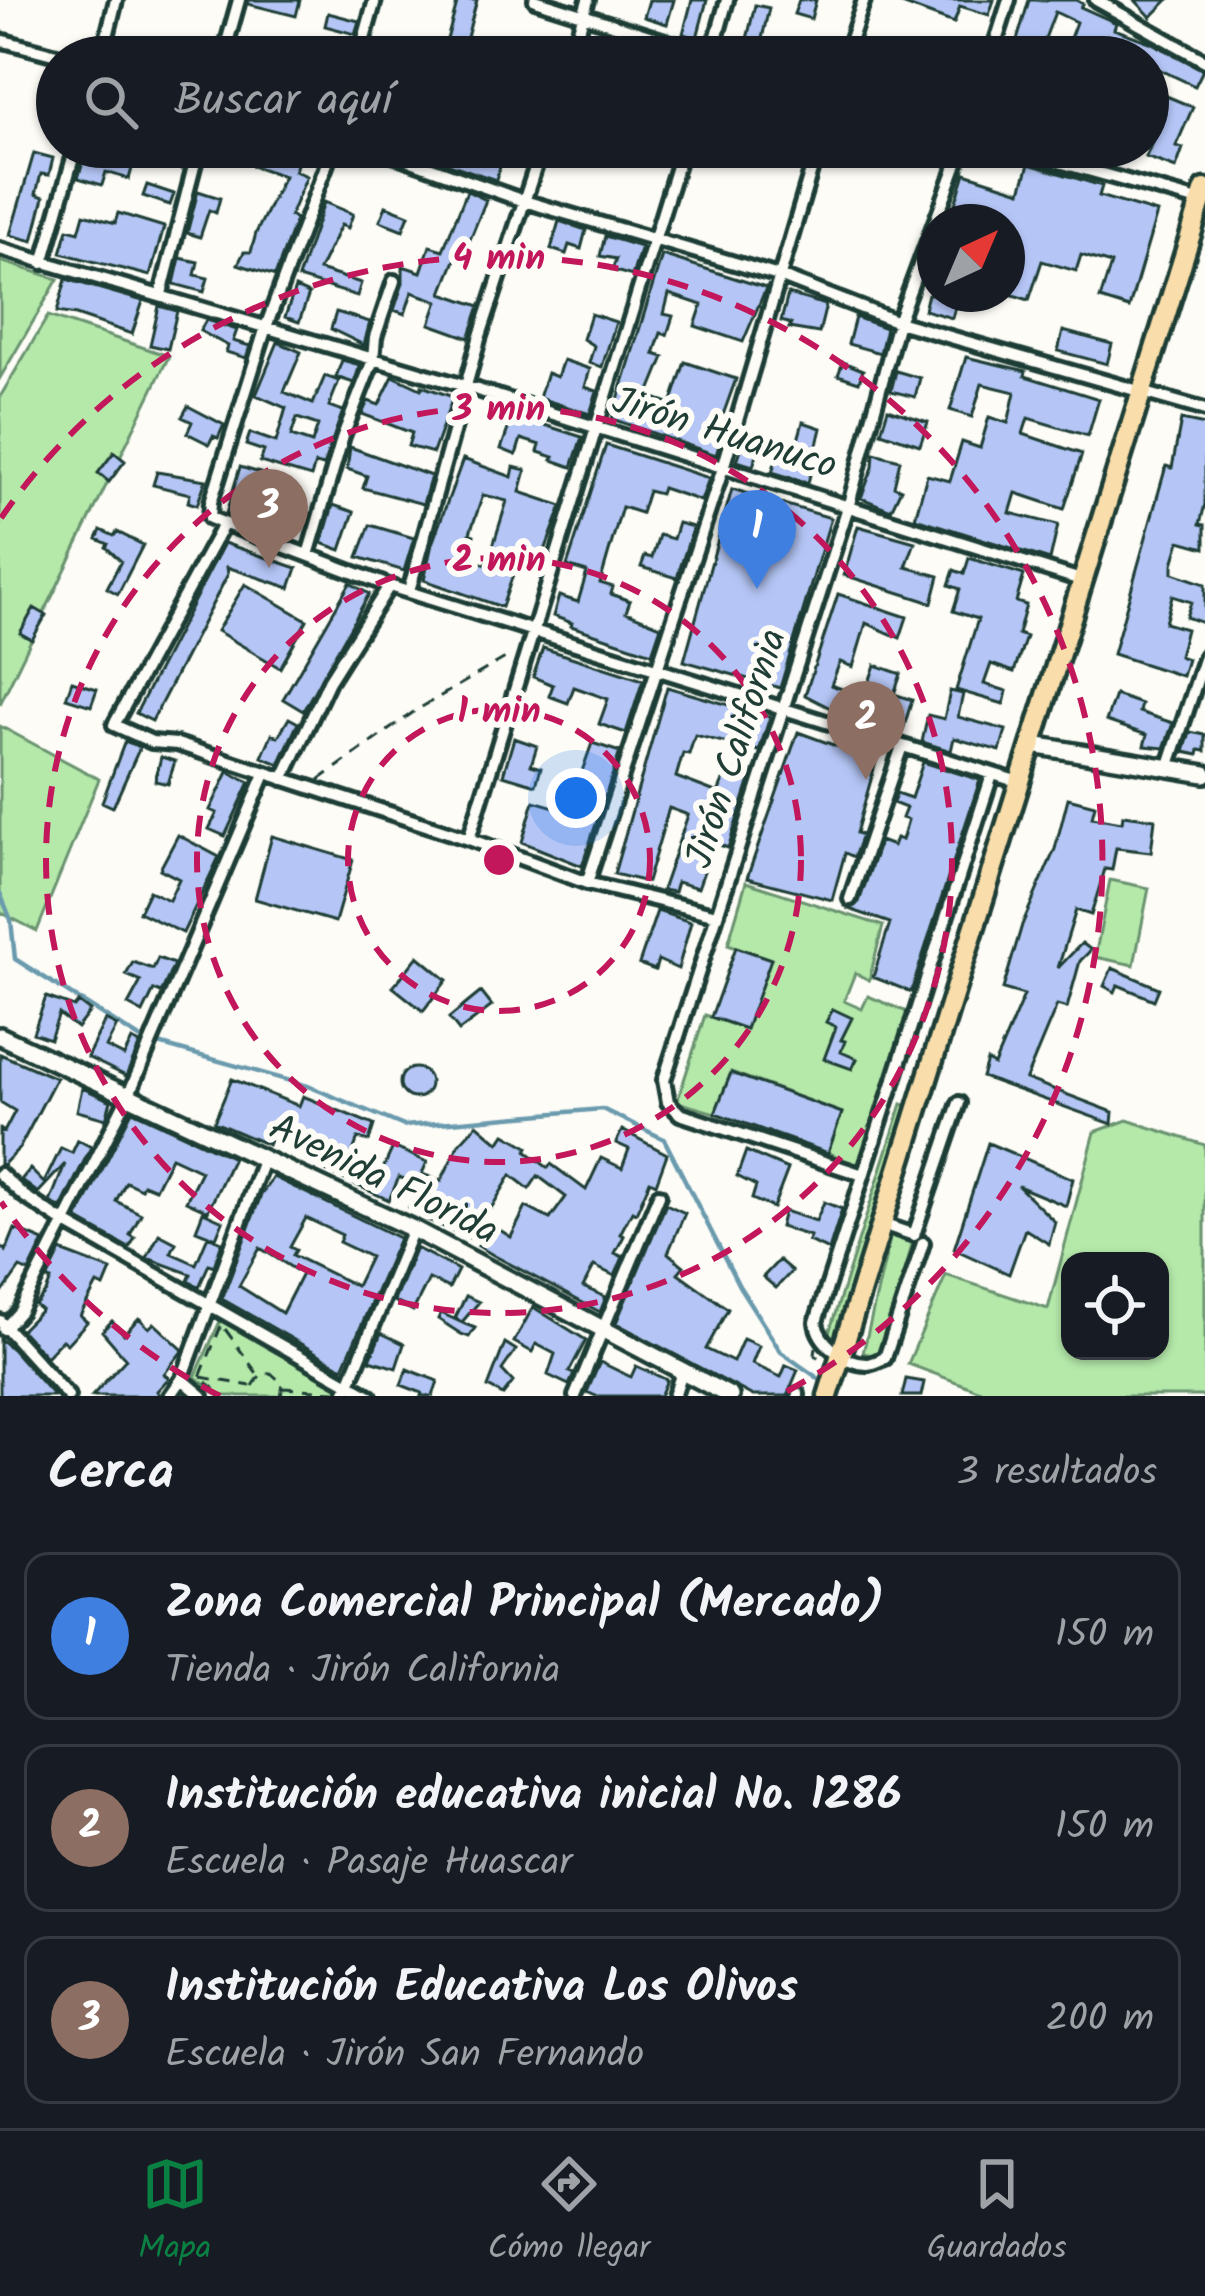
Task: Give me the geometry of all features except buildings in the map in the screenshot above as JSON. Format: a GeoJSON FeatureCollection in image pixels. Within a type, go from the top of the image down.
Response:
{"type":"FeatureCollection","features":[{"type":"Feature","properties":{"kind":"highway"},"geometry":{"type":"LineString","coordinates":[[828,1396],[1204,198]]}},
{"type":"Feature","properties":{"kind":"street"},"geometry":{"type":"LineString","coordinates":[[107,36],[116,0]]}},
{"type":"Feature","properties":{"kind":"street"},"geometry":{"type":"LineString","coordinates":[[229,36],[239,0]]}},
{"type":"Feature","properties":{"kind":"street"},"geometry":{"type":"LineString","coordinates":[[365,36],[375,0]]}},
{"type":"Feature","properties":{"kind":"street"},"geometry":{"type":"LineString","coordinates":[[535,0],[644,36]]}},
{"type":"Feature","properties":{"kind":"street"},"geometry":{"type":"LineString","coordinates":[[577,36],[588,0]]}},
{"type":"Feature","properties":{"kind":"street"},"geometry":{"type":"LineString","coordinates":[[717,36],[727,0]]}},
{"type":"Feature","properties":{"kind":"street"},"geometry":{"type":"LineString","coordinates":[[851,36],[864,0]]}},
{"type":"Feature","properties":{"kind":"street"},"geometry":{"type":"LineString","coordinates":[[998,36],[1009,0]]}},
{"type":"Feature","properties":{"kind":"street"},"geometry":{"type":"LineString","coordinates":[[1096,0],[1160,36]]}},
{"type":"Feature","properties":{"kind":"street"},"geometry":{"type":"LineString","coordinates":[[0,40],[36,50]]}},
{"type":"Feature","properties":{"kind":"street"},"geometry":{"type":"LineString","coordinates":[[1169,41],[1205,61]]}},
{"type":"Feature","properties":{"kind":"street"},"geometry":{"type":"LineString","coordinates":[[43,263],[70,168]]}},
{"type":"Feature","properties":{"kind":"street"},"geometry":{"type":"LineString","coordinates":[[161,294],[194,168]]}},
{"type":"Feature","properties":{"kind":"street"},"geometry":{"type":"LineString","coordinates":[[325,168],[266,327],[210,518],[389,586],[1022,783]]}},
{"type":"Feature","properties":{"kind":"street"},"geometry":{"type":"LineString","coordinates":[[431,168],[524,201],[782,277],[898,322],[1205,411]]}},
{"type":"Feature","properties":{"kind":"street"},"geometry":{"type":"LineString","coordinates":[[409,591],[479,339],[535,168]]}},
{"type":"Feature","properties":{"kind":"street"},"geometry":{"type":"LineString","coordinates":[[469,839],[677,168]]}},
{"type":"Feature","properties":{"kind":"street"},"geometry":{"type":"LineString","coordinates":[[587,883],[722,468],[812,168]]}},
{"type":"Feature","properties":{"kind":"street","name":"Jirón California"},"geometry":{"type":"LineString","coordinates":[[863,1175],[680,1114],[666,1096],[664,1080],[849,504],[898,322],[955,168]]}},
{"type":"Feature","properties":{"kind":"street"},"geometry":{"type":"LineString","coordinates":[[1088,168],[1204,198]]}},
{"type":"Feature","properties":{"kind":"street","name":"Jirón Huanuco"},"geometry":{"type":"LineString","coordinates":[[0,249],[468,387],[1084,581]]}},
{"type":"Feature","properties":{"kind":"street"},"geometry":{"type":"LineString","coordinates":[[308,555],[343,436],[373,360],[375,337],[394,281]]}},
{"type":"Feature","properties":{"kind":"street"},"geometry":{"type":"LineString","coordinates":[[223,525],[114,725],[152,742],[177,744],[469,839],[587,883],[717,915]]}},
{"type":"Feature","properties":{"kind":"street"},"geometry":{"type":"LineString","coordinates":[[283,779],[329,680],[389,586]]}},
{"type":"Feature","properties":{"kind":"street"},"geometry":{"type":"LineString","coordinates":[[1168,768],[1205,656]]}},
{"type":"Feature","properties":{"kind":"street"},"geometry":{"type":"LineString","coordinates":[[1033,745],[1205,774]]}},
{"type":"Feature","properties":{"kind":"street"},"geometry":{"type":"LineString","coordinates":[[850,899],[902,746]]}},
{"type":"Feature","properties":{"kind":"street"},"geometry":{"type":"LineString","coordinates":[[68,1396],[2,1325],[20,1311],[129,1094],[265,774]]}},
{"type":"Feature","properties":{"kind":"street"},"geometry":{"type":"LineString","coordinates":[[922,1243],[885,1358],[868,1365],[841,1355],[821,1340],[816,1322],[992,775]]}},
{"type":"Feature","properties":{"kind":"street","name":"Avenida Florida"},"geometry":{"type":"LineString","coordinates":[[0,1036],[413,1229],[730,1396]]}},
{"type":"Feature","properties":{"kind":"street"},"geometry":{"type":"LineString","coordinates":[[882,1224],[914,1235],[959,1103]]}},
{"type":"Feature","properties":{"kind":"street"},"geometry":{"type":"LineString","coordinates":[[170,1396],[182,1379],[264,1158]]}},
{"type":"Feature","properties":{"kind":"street"},"geometry":{"type":"LineString","coordinates":[[0,1174],[62,1221],[345,1391],[370,1396]]}},
{"type":"Feature","properties":{"kind":"street"},"geometry":{"type":"LineString","coordinates":[[575,1396],[659,1196]]}},
{"type":"Feature","properties":{"kind":"street"},"geometry":{"type":"LineString","coordinates":[[345,1391],[413,1229]]}},
{"type":"Feature","properties":{"kind":"street"},"geometry":{"type":"LineString","coordinates":[[674,1396],[682,1372]]}},
{"type":"Feature","properties":{"kind":"street"},"geometry":{"type":"LineString","coordinates":[[182,1379],[202,1396]]}},
{"type":"Feature","properties":{"kind":"path"},"geometry":{"type":"LineString","coordinates":[[308,788],[415,711],[525,647]]}},
{"type":"Feature","properties":{"kind":"path"},"geometry":{"type":"LineString","coordinates":[[200,1377],[221,1324],[259,1376]]}},
{"type":"Feature","properties":{"kind":"path"},"geometry":{"type":"LineString","coordinates":[[259,1376],[276,1375],[283,1388],[281,1396]]}},
{"type":"Feature","properties":{"kind":"path"},"geometry":{"type":"LineString","coordinates":[[254,1395],[259,1376]]}},
{"type":"Feature","properties":{"kind":"path"},"geometry":{"type":"LineString","coordinates":[[200,1377],[253,1386]]}},
{"type":"Feature","properties":{"kind":"path"},"geometry":{"type":"LineString","coordinates":[[200,1377],[223,1396]]}},
{"type":"Feature","properties":{"kind":"path"},"geometry":{"type":"LineString","coordinates":[[283,1388],[345,1391]]}},
{"type":"Feature","properties":{"kind":"green space"},"geometry":{"type":"Polygon","coordinates":[[[0,261],[58,279],[0,378],[0,261]]]}},
{"type":"Feature","properties":{"kind":"green space"},"geometry":{"type":"Polygon","coordinates":[[[48,316],[169,356],[0,704],[0,397],[48,316]]]}},
{"type":"Feature","properties":{"kind":"green space"},"geometry":{"type":"Polygon","coordinates":[[[0,726],[99,779],[37,931],[0,912],[0,726]]]}},
{"type":"Feature","properties":{"kind":"green space"},"geometry":{"type":"Polygon","coordinates":[[[1110,880],[1149,888],[1134,965],[1095,957],[1110,880]]]}},
{"type":"Feature","properties":{"kind":"green space"},"geometry":{"type":"Polygon","coordinates":[[[746,882],[883,926],[869,980],[855,973],[844,1001],[862,1009],[868,996],[912,1014],[858,1167],[828,1152],[842,1113],[731,1072],[715,1113],[677,1102],[705,1015],[746,1029],[770,959],[728,944],[746,882]]]}},
{"type":"Feature","properties":{"kind":"green space"},"geometry":{"type":"Polygon","coordinates":[[[902,1104],[911,1107],[836,1342],[829,1333],[902,1104]]]}},
{"type":"Feature","properties":{"kind":"green space"},"geometry":{"type":"Polygon","coordinates":[[[1127,1120],[1205,1145],[1205,1396],[994,1396],[908,1364],[946,1275],[1048,1309],[1061,1260],[1061,1360],[1169,1360],[1169,1252],[1063,1252],[1095,1132],[1127,1120]]]}},
{"type":"Feature","properties":{"kind":"green space"},"geometry":{"type":"Polygon","coordinates":[[[892,1230],[914,1235],[885,1358],[863,1353],[892,1230]]]}},
{"type":"Feature","properties":{"kind":"green space"},"geometry":{"type":"Polygon","coordinates":[[[221,1319],[346,1391],[344,1396],[219,1396],[195,1377],[221,1319]]]}},
{"type":"Feature","properties":{"kind":"waterway"},"geometry":{"type":"LineString","coordinates":[[0,893],[11,920],[15,959],[141,1039],[308,1086],[404,1126],[602,1109],[664,1139],[739,1286],[781,1352],[825,1383]]}},
{"type":"Feature","properties":{"kind":"place","name":"Institución Educativa Los Olivos"},"geometry":{"type":"Point","coordinates":[269,568]}},
{"type":"Feature","properties":{"kind":"place","name":"Zona Comercial Principal (Mercado)"},"geometry":{"type":"Point","coordinates":[757,589]}},
{"type":"Feature","properties":{"kind":"place","name":"Institución educativa inicial No. 1286"},"geometry":{"type":"Point","coordinates":[866,780]}}]}
